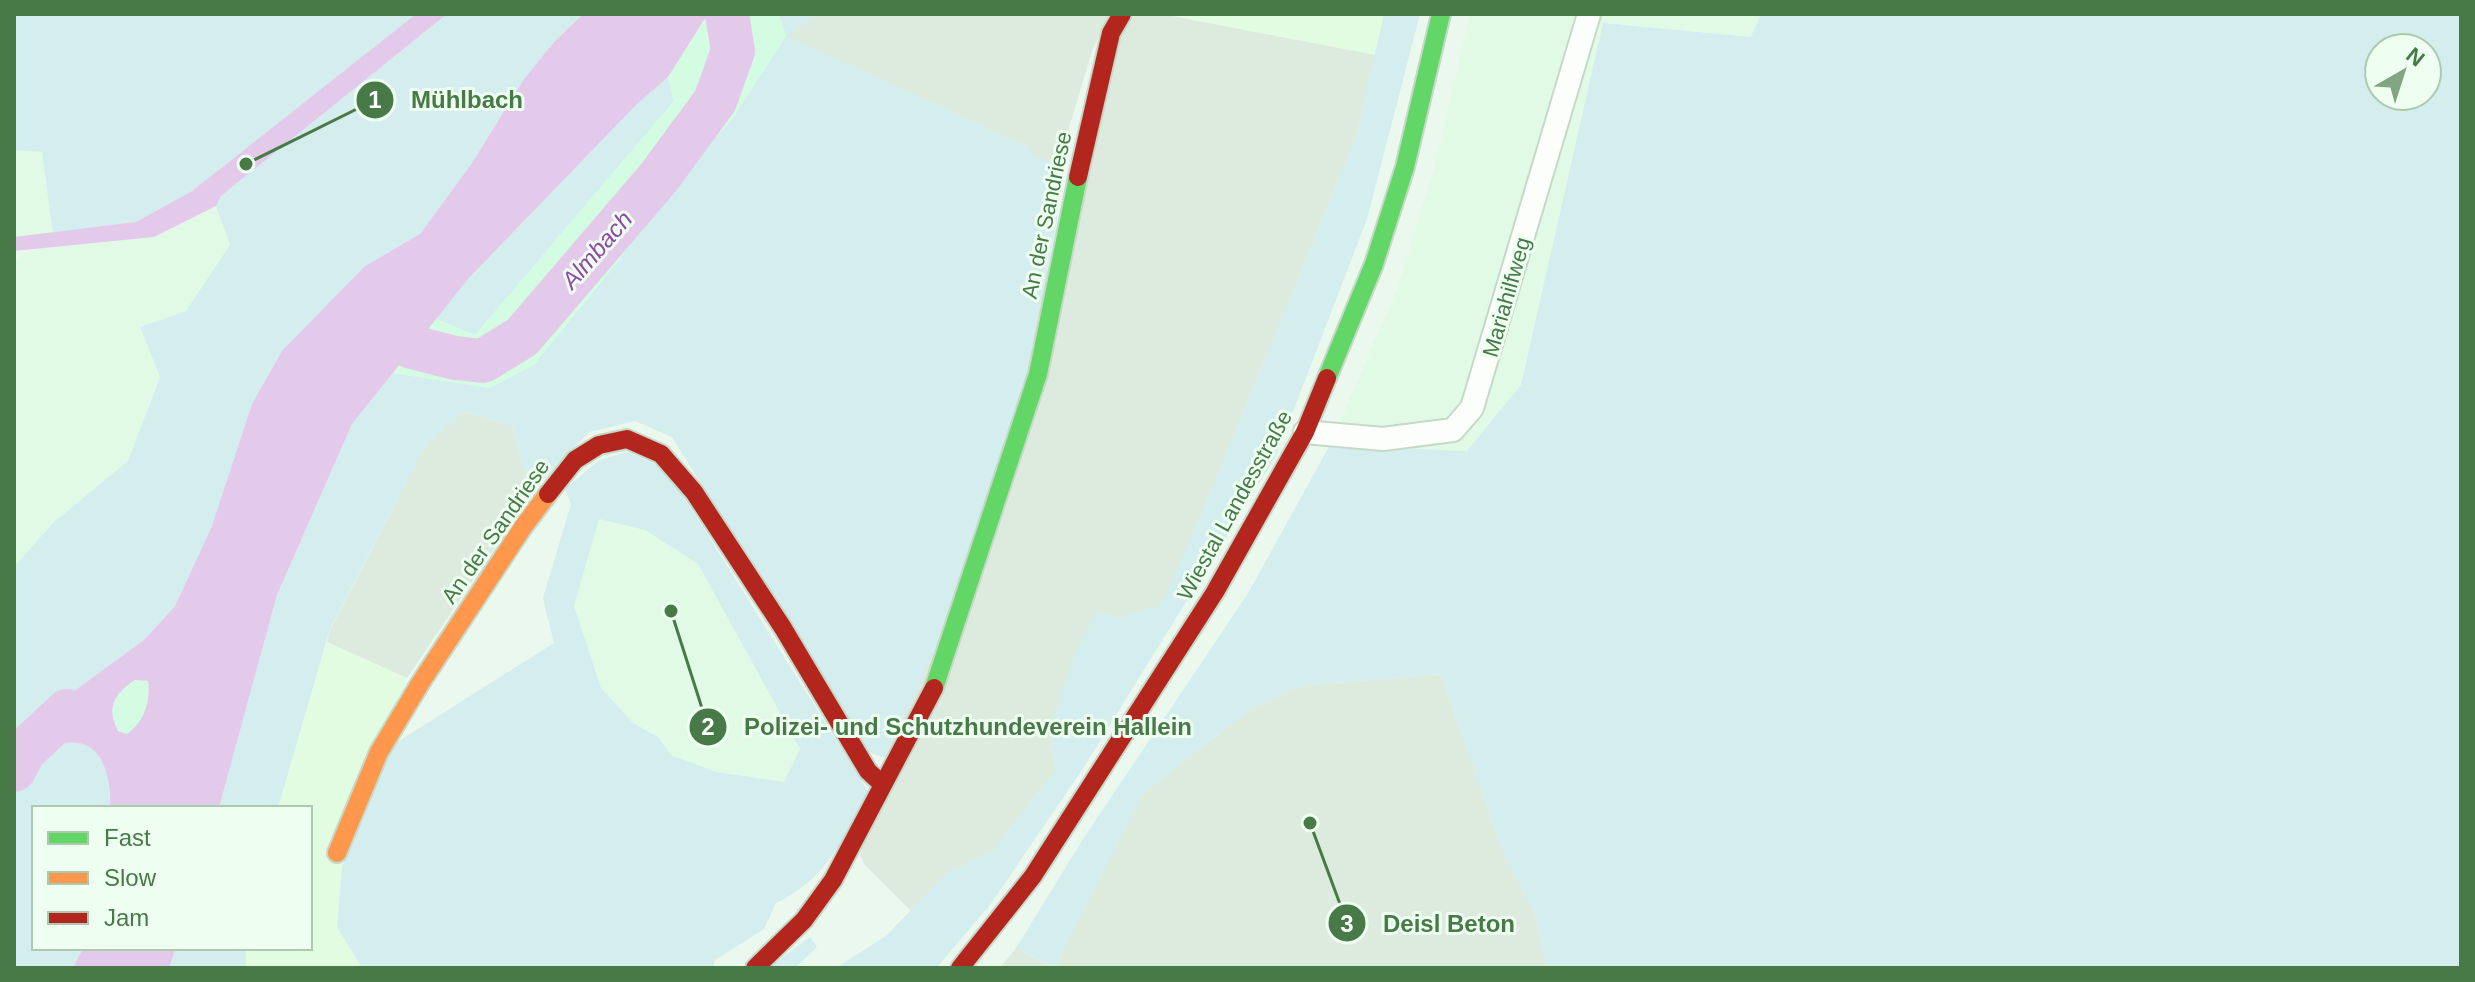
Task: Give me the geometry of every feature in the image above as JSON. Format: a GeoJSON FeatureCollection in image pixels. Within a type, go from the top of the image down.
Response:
{"type":"FeatureCollection","features":[{"type":"Feature","properties":{"kind":"street","name":"An der Sandriese"},"geometry":{"type":"LineString","coordinates":[[755,968],[804,920],[833,880],[934,689],[1038,374],[1085,143],[1111,33],[1122,14]]}},
{"type":"Feature","properties":{"kind":"street","name":"Wiestal Landesstraße"},"geometry":{"type":"LineString","coordinates":[[960,968],[1033,876],[1215,592],[1305,432],[1374,264],[1405,167],[1441,14]]}},
{"type":"Feature","properties":{"kind":"street","name":"Mariahilfweg"},"geometry":{"type":"LineString","coordinates":[[1305,432],[1383,439],[1453,430],[1472,408],[1589,14]]}},
{"type":"Feature","properties":{"kind":"street","name":"An der Sandriese"},"geometry":{"type":"LineString","coordinates":[[337,853],[379,752],[523,527],[575,460],[599,445],[627,439],[661,454],[694,492],[783,628],[868,771],[882,784]]}},
{"type":"Feature","properties":{"kind":"shaded area"},"geometry":{"type":"Polygon","coordinates":[[[14,14],[416,14],[192,191],[136,222],[53,234],[42,152],[14,150],[14,14]]]}},
{"type":"Feature","properties":{"kind":"shaded area"},"geometry":{"type":"Polygon","coordinates":[[[416,14],[447,14],[221,196],[216,206],[154,237],[14,251],[14,237],[136,222],[192,191],[416,14]]]}},
{"type":"Feature","properties":{"kind":"shaded area"},"geometry":{"type":"Polygon","coordinates":[[[447,14],[583,14],[554,42],[524,79],[472,163],[420,234],[365,266],[212,526],[175,606],[145,639],[43,714],[15,739],[24,751],[40,751],[61,744],[86,745],[95,752],[106,771],[110,806],[32,806],[32,950],[82,950],[73,968],[14,968],[14,567],[53,523],[128,461],[160,377],[140,327],[186,311],[230,245],[216,206],[221,196],[447,14]]]}},
{"type":"Feature","properties":{"kind":"shaded area"},"geometry":{"type":"Polygon","coordinates":[[[583,14],[710,14],[668,77],[636,105],[469,278],[352,424],[277,595],[220,806],[110,806],[109,784],[102,761],[87,746],[61,744],[24,751],[14,739],[145,639],[175,606],[212,526],[252,404],[282,351],[365,266],[420,234],[472,163],[524,79],[554,42],[583,14]],[[135,680],[122,690],[113,708],[118,731],[127,734],[138,724],[148,696],[148,681],[135,680]]]}},
{"type":"Feature","properties":{"kind":"shaded area"},"geometry":{"type":"Polygon","coordinates":[[[779,14],[816,14],[787,36],[1030,148],[1034,156],[1058,165],[1057,221],[1020,405],[959,596],[886,758],[868,752],[672,437],[635,421],[589,432],[534,490],[521,461],[512,425],[464,412],[425,446],[330,629],[279,806],[220,806],[277,595],[352,424],[393,373],[489,388],[621,258],[631,231],[733,118],[786,36],[779,14]]]}},
{"type":"Feature","properties":{"kind":"shaded area"},"geometry":{"type":"Polygon","coordinates":[[[816,14],[1110,14],[1093,48],[1058,165],[1033,156],[1030,148],[786,36],[816,14]]]}},
{"type":"Feature","properties":{"kind":"shaded area"},"geometry":{"type":"Polygon","coordinates":[[[1129,14],[1162,14],[1375,55],[1356,137],[1161,606],[1118,618],[1096,611],[1050,729],[1055,771],[993,850],[948,872],[911,911],[864,864],[860,855],[1129,14]]]}},
{"type":"Feature","properties":{"kind":"shaded area"},"geometry":{"type":"Polygon","coordinates":[[[1162,14],[1384,14],[1375,55],[1162,14]]]}},
{"type":"Feature","properties":{"kind":"shaded area"},"geometry":{"type":"Polygon","coordinates":[[[1384,14],[1420,14],[1367,219],[1276,456],[1084,767],[990,905],[936,968],[836,968],[886,936],[948,872],[993,850],[1055,771],[1050,729],[1073,658],[1096,611],[1118,618],[1161,605],[1205,506],[1356,137],[1384,14]]]}},
{"type":"Feature","properties":{"kind":"shaded area"},"geometry":{"type":"Polygon","coordinates":[[[1470,14],[1761,14],[1752,37],[1603,23],[1522,385],[1467,451],[1330,445],[1397,289],[1434,170],[1470,14]]]}},
{"type":"Feature","properties":{"kind":"shaded area"},"geometry":{"type":"Polygon","coordinates":[[[1761,14],[2461,14],[2461,968],[1547,968],[1535,915],[1503,852],[1441,674],[1299,686],[1249,710],[1143,793],[1054,968],[1016,948],[1085,836],[1247,595],[1330,445],[1467,451],[1521,385],[1603,23],[1751,37],[1761,14]]]}},
{"type":"Feature","properties":{"kind":"shaded area"},"geometry":{"type":"Polygon","coordinates":[[[668,77],[674,101],[475,335],[436,319],[469,278],[636,105],[668,77]]]}},
{"type":"Feature","properties":{"kind":"shaded area"},"geometry":{"type":"Polygon","coordinates":[[[14,150],[42,151],[53,234],[14,237],[14,150]]]}},
{"type":"Feature","properties":{"kind":"shaded area"},"geometry":{"type":"Polygon","coordinates":[[[216,206],[230,245],[186,311],[141,327],[160,376],[128,462],[53,523],[14,567],[14,261],[33,249],[154,237],[216,206]]]}},
{"type":"Feature","properties":{"kind":"shaded area"},"geometry":{"type":"Polygon","coordinates":[[[463,412],[512,425],[521,461],[534,490],[407,678],[327,642],[330,630],[425,446],[463,412]]]}},
{"type":"Feature","properties":{"kind":"shaded area"},"geometry":{"type":"Polygon","coordinates":[[[628,452],[655,464],[679,489],[869,793],[821,870],[794,893],[776,903],[764,929],[715,960],[713,968],[362,968],[337,927],[342,867],[388,748],[554,643],[543,598],[571,504],[565,489],[599,460],[628,452]],[[599,519],[574,606],[601,688],[632,722],[659,738],[671,755],[716,772],[784,782],[800,749],[698,564],[645,530],[599,519]]]}},
{"type":"Feature","properties":{"kind":"shaded area"},"geometry":{"type":"Polygon","coordinates":[[[599,519],[645,530],[698,564],[800,749],[784,782],[716,772],[671,755],[659,738],[632,722],[601,688],[574,606],[599,519]]]}},
{"type":"Feature","properties":{"kind":"shaded area"},"geometry":{"type":"Polygon","coordinates":[[[327,642],[407,678],[342,867],[337,927],[362,968],[246,968],[246,950],[312,950],[312,806],[279,806],[327,642]]]}},
{"type":"Feature","properties":{"kind":"shaded area"},"geometry":{"type":"Polygon","coordinates":[[[1441,674],[1503,852],[1535,915],[1547,968],[1054,968],[1143,793],[1249,710],[1299,686],[1441,674]]]}},
{"type":"Feature","properties":{"kind":"shaded area"},"geometry":{"type":"Polygon","coordinates":[[[810,937],[817,947],[795,968],[768,968],[810,937]]]}},
{"type":"Feature","properties":{"kind":"shaded area"},"geometry":{"type":"Polygon","coordinates":[[[1016,948],[1053,968],[1000,968],[1016,948]]]}},
{"type":"Feature","properties":{"kind":"shaded area"},"geometry":{"type":"Polygon","coordinates":[[[82,950],[175,950],[169,968],[73,968],[82,950]]]}},
{"type":"Feature","properties":{"kind":"shaded area"},"geometry":{"type":"Polygon","coordinates":[[[175,950],[246,950],[246,968],[169,968],[175,950]]]}},
{"type":"Feature","properties":{"kind":"sand"},"geometry":{"type":"Polygon","coordinates":[[[710,14],[779,14],[786,36],[733,118],[631,231],[621,258],[534,365],[490,388],[393,373],[436,319],[475,335],[674,101],[668,77],[710,14]]]}},
{"type":"Feature","properties":{"kind":"sand"},"geometry":{"type":"Polygon","coordinates":[[[136,680],[148,681],[147,703],[138,724],[127,734],[118,731],[114,722],[114,701],[122,690],[136,680]]]}},
{"type":"Feature","properties":{"kind":"waterway","name":"Almbach"},"geometry":{"type":"LineString","coordinates":[[368,328],[412,347],[455,358],[483,361],[522,337],[659,177],[715,101],[733,51],[727,14]]}},
{"type":"Feature","properties":{"kind":"waterway","name":"Almbach"},"geometry":{"type":"LineString","coordinates":[[14,770],[24,751],[67,711]]}},
{"type":"Feature","properties":{"kind":"traffic: fast"},"geometry":{"type":"LineString","coordinates":[[1327,378],[1374,264],[1405,167],[1441,14]]}},
{"type":"Feature","properties":{"kind":"traffic: fast"},"geometry":{"type":"LineString","coordinates":[[934,688],[1038,374],[1078,177]]}},
{"type":"Feature","properties":{"kind":"traffic: slow"},"geometry":{"type":"LineString","coordinates":[[337,853],[379,752],[421,682],[548,494]]}},
{"type":"Feature","properties":{"kind":"traffic: jam"},"geometry":{"type":"LineString","coordinates":[[1078,177],[1111,33],[1122,14]]}},
{"type":"Feature","properties":{"kind":"traffic: jam"},"geometry":{"type":"LineString","coordinates":[[960,968],[1033,876],[1215,592],[1305,432],[1327,378]]}},
{"type":"Feature","properties":{"kind":"traffic: jam"},"geometry":{"type":"LineString","coordinates":[[548,494],[575,460],[599,445],[627,439],[661,454],[694,492],[783,628],[868,771],[882,784]]}},
{"type":"Feature","properties":{"kind":"traffic: jam"},"geometry":{"type":"LineString","coordinates":[[755,968],[804,920],[833,880],[934,688]]}},
{"type":"Feature","properties":{"kind":"place","name":"Mühlbach"},"geometry":{"type":"Point","coordinates":[246,164]}},
{"type":"Feature","properties":{"kind":"place","name":"Polizei- und Schutzhundeverein Hallein"},"geometry":{"type":"Point","coordinates":[671,611]}},
{"type":"Feature","properties":{"kind":"place","name":"Deisl Beton"},"geometry":{"type":"Point","coordinates":[1310,823]}}]}
